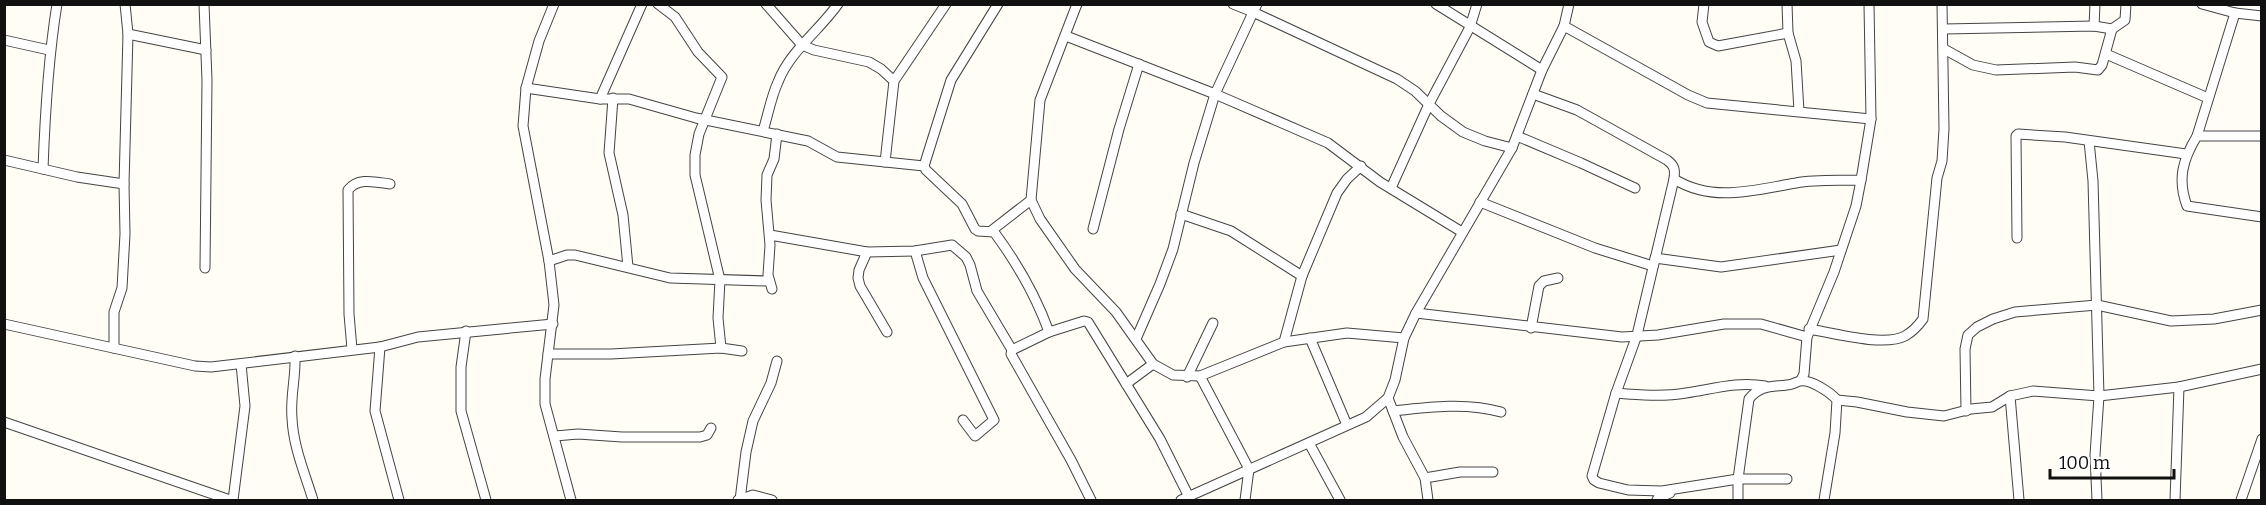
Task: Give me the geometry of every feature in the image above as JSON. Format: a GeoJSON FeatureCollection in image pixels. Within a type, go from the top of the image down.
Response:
{"type":"FeatureCollection","features":[{"type":"Feature","properties":{"kind":"street"},"geometry":{"type":"LineString","coordinates":[[43,169],[45,95],[49,50],[57,4]]}},
{"type":"Feature","properties":{"kind":"street"},"geometry":{"type":"LineString","coordinates":[[114,348],[114,312],[122,288],[124,245],[128,34],[126,4]]}},
{"type":"Feature","properties":{"kind":"street"},"geometry":{"type":"LineString","coordinates":[[204,4],[206,50],[205,268]]}},
{"type":"Feature","properties":{"kind":"street"},"geometry":{"type":"LineString","coordinates":[[554,4],[539,41],[526,88],[523,109],[525,139],[549,261],[554,305],[544,392],[545,404],[571,501]]}},
{"type":"Feature","properties":{"kind":"street"},"geometry":{"type":"LineString","coordinates":[[600,99],[642,4]]}},
{"type":"Feature","properties":{"kind":"street"},"geometry":{"type":"LineString","coordinates":[[658,4],[675,17],[698,52],[722,77],[699,134],[695,155],[695,175],[720,279],[718,318],[721,348]]}},
{"type":"Feature","properties":{"kind":"street"},"geometry":{"type":"LineString","coordinates":[[766,4],[802,45],[814,50],[869,62],[894,81]]}},
{"type":"Feature","properties":{"kind":"street"},"geometry":{"type":"LineString","coordinates":[[763,131],[778,81],[802,45],[838,4]]}},
{"type":"Feature","properties":{"kind":"street"},"geometry":{"type":"LineString","coordinates":[[885,162],[894,81],[946,4]]}},
{"type":"Feature","properties":{"kind":"street"},"geometry":{"type":"LineString","coordinates":[[998,4],[951,80],[924,166],[962,204],[975,229],[982,232],[990,231],[1030,200]]}},
{"type":"Feature","properties":{"kind":"street"},"geometry":{"type":"LineString","coordinates":[[1077,4],[1040,100],[1030,200],[1040,219],[1075,269],[1116,312],[1153,364],[1173,375],[1200,376],[1284,342],[1347,333],[1404,338]]}},
{"type":"Feature","properties":{"kind":"street"},"geometry":{"type":"LineString","coordinates":[[1233,4],[1255,8],[1397,80],[1463,132],[1512,148]]}},
{"type":"Feature","properties":{"kind":"street"},"geometry":{"type":"LineString","coordinates":[[1436,4],[1542,70]]}},
{"type":"Feature","properties":{"kind":"street"},"geometry":{"type":"LineString","coordinates":[[1391,189],[1429,104],[1470,27],[1477,4]]}},
{"type":"Feature","properties":{"kind":"street"},"geometry":{"type":"LineString","coordinates":[[1012,350],[1049,332],[1084,321],[1088,322],[1160,439],[1185,499],[1366,417],[1388,398],[1395,380],[1404,338],[1416,313],[1512,148],[1542,70],[1564,26],[1569,4]]}},
{"type":"Feature","properties":{"kind":"street"},"geometry":{"type":"LineString","coordinates":[[1704,4],[1702,22],[1709,42],[1718,46],[1788,33]]}},
{"type":"Feature","properties":{"kind":"street"},"geometry":{"type":"LineString","coordinates":[[1786,4],[1788,33],[1796,61],[1798,111]]}},
{"type":"Feature","properties":{"kind":"street"},"geometry":{"type":"LineString","coordinates":[[1801,380],[1804,374],[1808,333],[1830,282],[1856,206],[1861,180],[1871,118],[1869,4]]}},
{"type":"Feature","properties":{"kind":"street"},"geometry":{"type":"LineString","coordinates":[[1416,313],[1622,337],[1658,335],[1724,324],[1748,323],[1808,333],[1884,340],[1905,336],[1923,320],[1937,178],[1942,161],[1944,29],[1942,4]]}},
{"type":"Feature","properties":{"kind":"street"},"geometry":{"type":"LineString","coordinates":[[2094,26],[2096,4]]}},
{"type":"Feature","properties":{"kind":"street"},"geometry":{"type":"LineString","coordinates":[[1944,49],[1973,65],[1996,69],[2075,67],[2098,70],[2106,54],[2112,29],[2125,20],[2126,4]]}},
{"type":"Feature","properties":{"kind":"street"},"geometry":{"type":"LineString","coordinates":[[2202,4],[2235,13],[2262,16]]}},
{"type":"Feature","properties":{"kind":"street"},"geometry":{"type":"LineString","coordinates":[[1136,339],[1173,249],[1215,94],[1255,8]]}},
{"type":"Feature","properties":{"kind":"street"},"geometry":{"type":"LineString","coordinates":[[2235,13],[2197,136],[2186,153],[2182,178],[2187,206],[2262,217]]}},
{"type":"Feature","properties":{"kind":"street"},"geometry":{"type":"LineString","coordinates":[[1564,26],[1688,95],[1707,103],[1871,118]]}},
{"type":"Feature","properties":{"kind":"street"},"geometry":{"type":"LineString","coordinates":[[1944,29],[1998,26],[2094,26],[2112,29]]}},
{"type":"Feature","properties":{"kind":"street"},"geometry":{"type":"LineString","coordinates":[[128,34],[206,50]]}},
{"type":"Feature","properties":{"kind":"street"},"geometry":{"type":"LineString","coordinates":[[1066,36],[1215,94],[1328,143],[1391,189],[1462,232]]}},
{"type":"Feature","properties":{"kind":"street"},"geometry":{"type":"LineString","coordinates":[[4,40],[49,50]]}},
{"type":"Feature","properties":{"kind":"street"},"geometry":{"type":"LineString","coordinates":[[2106,54],[2208,98]]}},
{"type":"Feature","properties":{"kind":"street"},"geometry":{"type":"LineString","coordinates":[[1093,229],[1119,129],[1139,64]]}},
{"type":"Feature","properties":{"kind":"street"},"geometry":{"type":"LineString","coordinates":[[526,88],[600,99],[629,99],[706,120],[813,142],[837,157],[924,166]]}},
{"type":"Feature","properties":{"kind":"street"},"geometry":{"type":"LineString","coordinates":[[1533,94],[1576,110],[1673,165],[1674,179],[1637,335],[1616,393],[1592,476],[1594,480],[1599,483],[1643,491],[1674,489],[1738,479],[1786,479]]}},
{"type":"Feature","properties":{"kind":"street"},"geometry":{"type":"LineString","coordinates":[[613,98],[608,144],[623,215],[627,267]]}},
{"type":"Feature","properties":{"kind":"street"},"geometry":{"type":"LineString","coordinates":[[2017,238],[2016,136],[2021,133],[2186,153]]}},
{"type":"Feature","properties":{"kind":"street"},"geometry":{"type":"LineString","coordinates":[[549,261],[575,255],[670,278],[720,279],[770,285],[767,175],[774,159],[777,134]]}},
{"type":"Feature","properties":{"kind":"street"},"geometry":{"type":"LineString","coordinates":[[1517,136],[1635,189]]}},
{"type":"Feature","properties":{"kind":"street"},"geometry":{"type":"LineString","coordinates":[[2197,136],[2262,136]]}},
{"type":"Feature","properties":{"kind":"street"},"geometry":{"type":"LineString","coordinates":[[2089,141],[2093,181],[2097,305],[2099,396],[2095,455],[2097,501]]}},
{"type":"Feature","properties":{"kind":"street"},"geometry":{"type":"LineString","coordinates":[[4,160],[124,184]]}},
{"type":"Feature","properties":{"kind":"street"},"geometry":{"type":"LineString","coordinates":[[1284,342],[1302,276],[1337,193],[1347,179],[1361,166]]}},
{"type":"Feature","properties":{"kind":"street"},"geometry":{"type":"LineString","coordinates":[[1674,179],[1685,186],[1706,192],[1726,194],[1798,182],[1861,180]]}},
{"type":"Feature","properties":{"kind":"street"},"geometry":{"type":"LineString","coordinates":[[352,349],[349,315],[348,190],[353,184],[360,182],[390,184]]}},
{"type":"Feature","properties":{"kind":"street"},"geometry":{"type":"LineString","coordinates":[[1480,202],[1595,248],[1654,262],[1721,267],[1841,250]]}},
{"type":"Feature","properties":{"kind":"street"},"geometry":{"type":"LineString","coordinates":[[1181,214],[1231,231],[1302,276]]}},
{"type":"Feature","properties":{"kind":"street"},"geometry":{"type":"LineString","coordinates":[[990,231],[994,232],[1013,258],[1040,306],[1049,332]]}},
{"type":"Feature","properties":{"kind":"street"},"geometry":{"type":"LineString","coordinates":[[770,235],[867,252],[915,251],[947,245],[956,247],[970,265],[977,291],[1012,350],[1011,354],[1071,460],[1091,501]]}},
{"type":"Feature","properties":{"kind":"street"},"geometry":{"type":"LineString","coordinates":[[915,251],[923,278],[994,420],[975,436],[963,420]]}},
{"type":"Feature","properties":{"kind":"street"},"geometry":{"type":"LineString","coordinates":[[867,252],[858,278],[860,286],[887,332]]}},
{"type":"Feature","properties":{"kind":"street"},"geometry":{"type":"LineString","coordinates":[[1531,328],[1539,286],[1544,281],[1558,278]]}},
{"type":"Feature","properties":{"kind":"street"},"geometry":{"type":"LineString","coordinates":[[1966,411],[1965,348],[1968,335],[1972,330],[1993,319],[2015,312],[2097,305],[2171,321],[2214,320],[2262,310]]}},
{"type":"Feature","properties":{"kind":"street"},"geometry":{"type":"LineString","coordinates":[[1187,377],[1213,323]]}},
{"type":"Feature","properties":{"kind":"street"},"geometry":{"type":"LineString","coordinates":[[4,324],[195,366],[211,367],[380,347],[418,337],[553,324]]}},
{"type":"Feature","properties":{"kind":"street"},"geometry":{"type":"LineString","coordinates":[[466,331],[461,375],[461,411],[486,501]]}},
{"type":"Feature","properties":{"kind":"street"},"geometry":{"type":"LineString","coordinates":[[1310,338],[1347,424]]}},
{"type":"Feature","properties":{"kind":"street"},"geometry":{"type":"LineString","coordinates":[[380,347],[375,411],[399,501]]}},
{"type":"Feature","properties":{"kind":"street"},"geometry":{"type":"LineString","coordinates":[[548,354],[611,354],[721,348],[742,351]]}},
{"type":"Feature","properties":{"kind":"street"},"geometry":{"type":"LineString","coordinates":[[295,356],[296,377],[292,416],[294,437],[313,501]]}},
{"type":"Feature","properties":{"kind":"street"},"geometry":{"type":"LineString","coordinates":[[772,501],[753,495],[740,500],[746,452],[753,421],[771,383],[777,361]]}},
{"type":"Feature","properties":{"kind":"street"},"geometry":{"type":"LineString","coordinates":[[4,422],[231,501],[245,406],[241,364]]}},
{"type":"Feature","properties":{"kind":"street"},"geometry":{"type":"LineString","coordinates":[[1126,384],[1153,364]]}},
{"type":"Feature","properties":{"kind":"street"},"geometry":{"type":"LineString","coordinates":[[1616,393],[1667,395],[1739,383],[1766,386],[1787,385],[1801,380],[1822,387],[1837,400],[1937,416],[1992,407],[2010,396],[2033,391],[2099,396],[2179,387],[2262,369]]}},
{"type":"Feature","properties":{"kind":"street"},"geometry":{"type":"LineString","coordinates":[[1200,376],[1249,469],[1245,501]]}},
{"type":"Feature","properties":{"kind":"street"},"geometry":{"type":"LineString","coordinates":[[1738,501],[1738,479],[1749,399],[1755,392],[1766,386]]}},
{"type":"Feature","properties":{"kind":"street"},"geometry":{"type":"LineString","coordinates":[[2175,501],[2179,387]]}},
{"type":"Feature","properties":{"kind":"street"},"geometry":{"type":"LineString","coordinates":[[2010,396],[2019,501]]}},
{"type":"Feature","properties":{"kind":"street"},"geometry":{"type":"LineString","coordinates":[[1388,398],[1403,437],[1425,478],[1428,501]]}},
{"type":"Feature","properties":{"kind":"street"},"geometry":{"type":"LineString","coordinates":[[1824,501],[1835,432],[1837,400]]}},
{"type":"Feature","properties":{"kind":"street"},"geometry":{"type":"LineString","coordinates":[[1393,411],[1426,407],[1484,407],[1501,412]]}},
{"type":"Feature","properties":{"kind":"street"},"geometry":{"type":"LineString","coordinates":[[555,436],[578,434],[622,437],[700,437],[707,435],[711,428]]}},
{"type":"Feature","properties":{"kind":"street"},"geometry":{"type":"LineString","coordinates":[[2241,501],[2262,439]]}},
{"type":"Feature","properties":{"kind":"street"},"geometry":{"type":"LineString","coordinates":[[1308,443],[1340,501]]}},
{"type":"Feature","properties":{"kind":"street"},"geometry":{"type":"LineString","coordinates":[[1425,478],[1460,472],[1492,472]]}},
{"type":"Feature","properties":{"kind":"street"},"geometry":{"type":"LineString","coordinates":[[1657,501],[1658,498],[1674,489]]}}]}
